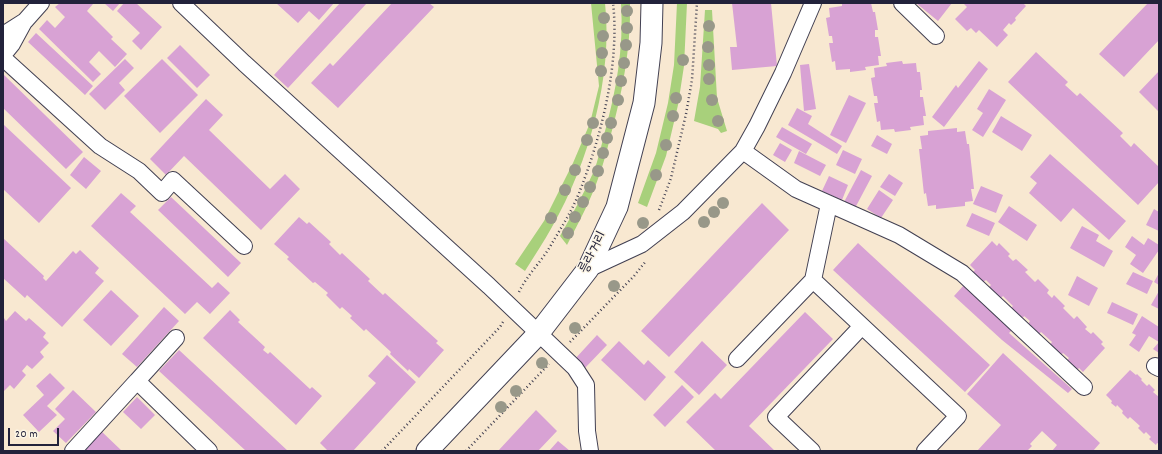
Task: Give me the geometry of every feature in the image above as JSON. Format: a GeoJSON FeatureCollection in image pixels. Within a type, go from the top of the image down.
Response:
{"type":"FeatureCollection","features":[{"type":"Feature","properties":{"kind":"main road","name":"릉라거리"},"geometry":{"type":"LineString","coordinates":[[427,451],[538,334],[588,269],[617,207],[644,103],[651,43],[652,3]]}},
{"type":"Feature","properties":{"kind":"street"},"geometry":{"type":"LineString","coordinates":[[3,35],[24,21],[41,3]]}},
{"type":"Feature","properties":{"kind":"street"},"geometry":{"type":"LineString","coordinates":[[181,3],[575,368],[586,385],[587,431],[590,451]]}},
{"type":"Feature","properties":{"kind":"street"},"geometry":{"type":"LineString","coordinates":[[588,269],[642,244],[683,212],[742,151],[757,126],[780,80],[813,3]]}},
{"type":"Feature","properties":{"kind":"street"},"geometry":{"type":"LineString","coordinates":[[902,3],[936,36]]}},
{"type":"Feature","properties":{"kind":"street"},"geometry":{"type":"LineString","coordinates":[[3,55],[12,44],[24,21]]}},
{"type":"Feature","properties":{"kind":"street"},"geometry":{"type":"LineString","coordinates":[[3,58],[100,146],[139,171],[162,193],[173,180],[244,246]]}},
{"type":"Feature","properties":{"kind":"street"},"geometry":{"type":"LineString","coordinates":[[742,151],[796,189],[898,235],[962,273],[1084,387]]}},
{"type":"Feature","properties":{"kind":"street"},"geometry":{"type":"LineString","coordinates":[[737,359],[813,280],[829,204]]}},
{"type":"Feature","properties":{"kind":"street"},"geometry":{"type":"LineString","coordinates":[[813,280],[958,416],[925,451]]}},
{"type":"Feature","properties":{"kind":"street"},"geometry":{"type":"LineString","coordinates":[[812,451],[776,417],[862,326]]}},
{"type":"Feature","properties":{"kind":"street"},"geometry":{"type":"LineString","coordinates":[[73,451],[176,338]]}},
{"type":"Feature","properties":{"kind":"street"},"geometry":{"type":"LineString","coordinates":[[137,381],[209,451]]}},
{"type":"Feature","properties":{"kind":"path"},"geometry":{"type":"LineString","coordinates":[[382,451],[500,327],[520,289],[550,246],[578,194],[601,128],[612,69],[615,42],[613,3]]}},
{"type":"Feature","properties":{"kind":"green space"},"geometry":{"type":"Polygon","coordinates":[[[591,3],[605,3],[607,31],[602,89],[595,118],[577,175],[565,202],[549,233],[525,271],[515,264],[544,221],[573,163],[590,123],[599,86],[591,3]]]}},
{"type":"Feature","properties":{"kind":"green space"},"geometry":{"type":"Polygon","coordinates":[[[621,3],[630,3],[630,20],[625,71],[618,105],[597,182],[585,210],[567,245],[560,236],[594,171],[612,103],[620,53],[622,20],[621,3]]]}},
{"type":"Feature","properties":{"kind":"green space"},"geometry":{"type":"Polygon","coordinates":[[[677,3],[687,3],[684,66],[678,105],[666,156],[647,207],[638,203],[656,153],[668,103],[674,65],[677,3]]]}},
{"type":"Feature","properties":{"kind":"green space"},"geometry":{"type":"Polygon","coordinates":[[[705,10],[712,10],[717,98],[727,131],[721,133],[718,129],[694,121],[700,87],[705,10]]]}},
{"type":"Feature","properties":{"kind":"building"},"geometry":{"type":"Polygon","coordinates":[[[60,3],[92,3],[93,4],[87,11],[113,37],[111,39],[127,54],[115,67],[99,51],[89,62],[101,74],[93,82],[39,29],[47,20],[55,28],[65,17],[55,7],[60,3]]]}},
{"type":"Feature","properties":{"kind":"building"},"geometry":{"type":"Polygon","coordinates":[[[104,3],[120,3],[113,11],[104,3]]]}},
{"type":"Feature","properties":{"kind":"building"},"geometry":{"type":"Polygon","coordinates":[[[124,3],[136,3],[162,27],[141,50],[132,41],[140,33],[117,11],[124,3]]]}},
{"type":"Feature","properties":{"kind":"building"},"geometry":{"type":"Polygon","coordinates":[[[276,3],[334,3],[319,20],[309,11],[298,23],[276,3]]]}},
{"type":"Feature","properties":{"kind":"building"},"geometry":{"type":"Polygon","coordinates":[[[340,3],[367,3],[288,88],[274,75],[340,3]]]}},
{"type":"Feature","properties":{"kind":"building"},"geometry":{"type":"Polygon","coordinates":[[[392,3],[429,3],[434,7],[338,108],[311,83],[330,63],[333,66],[392,3]]]}},
{"type":"Feature","properties":{"kind":"building"},"geometry":{"type":"Polygon","coordinates":[[[732,3],[771,3],[777,66],[732,70],[730,47],[737,47],[732,3]]]}},
{"type":"Feature","properties":{"kind":"building"},"geometry":{"type":"Polygon","coordinates":[[[842,3],[871,3],[873,12],[875,12],[878,30],[875,30],[875,37],[878,37],[881,56],[878,56],[879,65],[865,67],[866,70],[850,72],[850,69],[836,70],[835,61],[832,62],[829,43],[833,43],[832,36],[829,36],[826,18],[830,17],[829,8],[842,6],[842,3]]]}},
{"type":"Feature","properties":{"kind":"building"},"geometry":{"type":"Polygon","coordinates":[[[916,3],[952,3],[938,21],[916,3]]]}},
{"type":"Feature","properties":{"kind":"building"},"geometry":{"type":"Polygon","coordinates":[[[1023,3],[1026,6],[1015,18],[1016,20],[1011,25],[1009,23],[1003,30],[1008,35],[997,47],[979,30],[976,33],[971,28],[967,31],[955,19],[967,7],[964,4],[1023,3]]]}},
{"type":"Feature","properties":{"kind":"building"},"geometry":{"type":"Polygon","coordinates":[[[1148,3],[1159,3],[1159,40],[1124,77],[1099,54],[1148,3]]]}},
{"type":"Feature","properties":{"kind":"building"},"geometry":{"type":"Polygon","coordinates":[[[36,33],[93,86],[85,95],[28,42],[36,33]]]}},
{"type":"Feature","properties":{"kind":"building"},"geometry":{"type":"Polygon","coordinates":[[[180,45],[210,75],[197,88],[167,58],[180,45]]]}},
{"type":"Feature","properties":{"kind":"building"},"geometry":{"type":"Polygon","coordinates":[[[1036,52],[1068,82],[1065,85],[1077,96],[1080,93],[1123,133],[1120,136],[1131,147],[1134,143],[1159,167],[1159,182],[1138,205],[1008,82],[1036,52]]]}},
{"type":"Feature","properties":{"kind":"building"},"geometry":{"type":"Polygon","coordinates":[[[125,59],[134,68],[119,83],[125,90],[105,110],[89,94],[125,59]]]}},
{"type":"Feature","properties":{"kind":"building"},"geometry":{"type":"Polygon","coordinates":[[[162,59],[198,95],[160,133],[124,96],[162,59]]]}},
{"type":"Feature","properties":{"kind":"building"},"geometry":{"type":"Polygon","coordinates":[[[902,61],[903,64],[916,63],[917,72],[920,72],[922,90],[920,90],[920,97],[923,97],[926,116],[923,116],[924,125],[910,127],[911,130],[895,132],[894,129],[881,130],[880,121],[877,122],[874,103],[878,103],[877,96],[874,96],[871,78],[875,77],[874,68],[887,66],[886,63],[902,61]]]}},
{"type":"Feature","properties":{"kind":"building"},"geometry":{"type":"Polygon","coordinates":[[[979,61],[988,69],[944,127],[932,117],[956,85],[958,88],[979,61]]]}},
{"type":"Feature","properties":{"kind":"building"},"geometry":{"type":"Polygon","coordinates":[[[809,64],[816,109],[804,111],[800,65],[809,64]]]}},
{"type":"Feature","properties":{"kind":"building"},"geometry":{"type":"Polygon","coordinates":[[[1159,71],[1159,112],[1139,92],[1159,71]]]}},
{"type":"Feature","properties":{"kind":"building"},"geometry":{"type":"Polygon","coordinates":[[[3,74],[83,152],[66,169],[3,108],[3,74]]]}},
{"type":"Feature","properties":{"kind":"building"},"geometry":{"type":"Polygon","coordinates":[[[989,89],[1006,100],[983,137],[972,130],[983,113],[977,109],[989,89]]]}},
{"type":"Feature","properties":{"kind":"building"},"geometry":{"type":"Polygon","coordinates":[[[849,95],[866,103],[846,143],[830,135],[849,95]]]}},
{"type":"Feature","properties":{"kind":"building"},"geometry":{"type":"Polygon","coordinates":[[[206,99],[223,115],[209,130],[270,189],[285,174],[300,189],[261,230],[184,156],[166,175],[150,159],[206,99]]]}},
{"type":"Feature","properties":{"kind":"building"},"geometry":{"type":"Polygon","coordinates":[[[797,108],[812,116],[808,124],[842,146],[837,154],[788,125],[797,108]]]}},
{"type":"Feature","properties":{"kind":"building"},"geometry":{"type":"Polygon","coordinates":[[[1001,116],[1032,135],[1022,151],[992,132],[1001,116]]]}},
{"type":"Feature","properties":{"kind":"building"},"geometry":{"type":"Polygon","coordinates":[[[3,124],[71,188],[39,223],[3,189],[3,124]]]}},
{"type":"Feature","properties":{"kind":"building"},"geometry":{"type":"Polygon","coordinates":[[[782,127],[812,144],[806,154],[776,137],[782,127]]]}},
{"type":"Feature","properties":{"kind":"building"},"geometry":{"type":"Polygon","coordinates":[[[957,128],[957,132],[965,131],[967,144],[969,144],[974,189],[971,189],[973,201],[965,202],[965,206],[936,209],[936,205],[928,206],[926,193],[924,194],[919,149],[922,149],[920,136],[928,135],[928,131],[957,128]]]}},
{"type":"Feature","properties":{"kind":"building"},"geometry":{"type":"Polygon","coordinates":[[[877,135],[892,144],[887,154],[871,146],[877,135]]]}},
{"type":"Feature","properties":{"kind":"building"},"geometry":{"type":"Polygon","coordinates":[[[780,143],[792,150],[785,162],[773,155],[780,143]]]}},
{"type":"Feature","properties":{"kind":"building"},"geometry":{"type":"Polygon","coordinates":[[[843,150],[862,159],[855,174],[836,165],[843,150]]]}},
{"type":"Feature","properties":{"kind":"building"},"geometry":{"type":"Polygon","coordinates":[[[799,151],[826,165],[820,176],[794,163],[799,151]]]}},
{"type":"Feature","properties":{"kind":"building"},"geometry":{"type":"Polygon","coordinates":[[[1050,154],[1126,221],[1109,240],[1073,208],[1061,222],[1029,193],[1037,183],[1030,177],[1050,154]]]}},
{"type":"Feature","properties":{"kind":"building"},"geometry":{"type":"Polygon","coordinates":[[[84,157],[101,171],[86,189],[70,175],[84,157]]]}},
{"type":"Feature","properties":{"kind":"building"},"geometry":{"type":"Polygon","coordinates":[[[861,170],[872,176],[854,210],[843,204],[861,170]]]}},
{"type":"Feature","properties":{"kind":"building"},"geometry":{"type":"Polygon","coordinates":[[[889,174],[903,183],[895,196],[880,187],[889,174]]]}},
{"type":"Feature","properties":{"kind":"building"},"geometry":{"type":"Polygon","coordinates":[[[829,176],[848,185],[842,200],[822,191],[829,176]]]}},
{"type":"Feature","properties":{"kind":"building"},"geometry":{"type":"Polygon","coordinates":[[[981,186],[1003,195],[996,213],[973,204],[981,186]]]}},
{"type":"Feature","properties":{"kind":"building"},"geometry":{"type":"Polygon","coordinates":[[[879,190],[893,200],[881,218],[867,209],[879,190]]]}},
{"type":"Feature","properties":{"kind":"building"},"geometry":{"type":"Polygon","coordinates":[[[121,193],[136,206],[130,212],[212,288],[218,282],[230,293],[210,314],[197,302],[185,314],[91,226],[121,193]]]}},
{"type":"Feature","properties":{"kind":"building"},"geometry":{"type":"Polygon","coordinates":[[[171,197],[241,263],[228,277],[158,210],[171,197]]]}},
{"type":"Feature","properties":{"kind":"building"},"geometry":{"type":"Polygon","coordinates":[[[762,203],[789,230],[669,357],[641,331],[762,203]]]}},
{"type":"Feature","properties":{"kind":"building"},"geometry":{"type":"Polygon","coordinates":[[[1009,206],[1037,225],[1027,241],[998,222],[1009,206]]]}},
{"type":"Feature","properties":{"kind":"building"},"geometry":{"type":"Polygon","coordinates":[[[1154,209],[1159,212],[1159,231],[1146,225],[1154,209]]]}},
{"type":"Feature","properties":{"kind":"building"},"geometry":{"type":"Polygon","coordinates":[[[972,213],[995,223],[989,236],[966,226],[972,213]]]}},
{"type":"Feature","properties":{"kind":"building"},"geometry":{"type":"Polygon","coordinates":[[[299,217],[307,224],[309,222],[331,242],[329,244],[340,255],[342,253],[370,279],[368,281],[383,295],[385,293],[438,341],[436,343],[444,350],[419,378],[409,369],[408,371],[390,354],[391,352],[366,329],[364,331],[350,318],[352,316],[342,307],[340,309],[326,295],[328,293],[315,282],[313,283],[287,259],[289,257],[274,244],[299,217]]]}},
{"type":"Feature","properties":{"kind":"building"},"geometry":{"type":"Polygon","coordinates":[[[1082,226],[1099,235],[1096,241],[1113,251],[1104,267],[1070,248],[1082,226]]]}},
{"type":"Feature","properties":{"kind":"building"},"geometry":{"type":"Polygon","coordinates":[[[1132,236],[1144,245],[1148,238],[1159,245],[1159,250],[1143,273],[1130,264],[1136,255],[1125,247],[1132,236]]]}},
{"type":"Feature","properties":{"kind":"building"},"geometry":{"type":"Polygon","coordinates":[[[3,238],[44,276],[43,278],[46,281],[73,251],[76,254],[80,250],[99,268],[95,273],[104,281],[62,327],[27,295],[25,298],[3,278],[3,238]]]}},
{"type":"Feature","properties":{"kind":"building"},"geometry":{"type":"Polygon","coordinates":[[[992,241],[997,246],[999,243],[1010,254],[1008,256],[1013,261],[1016,259],[1028,270],[1025,272],[1035,282],[1038,279],[1049,290],[1047,293],[1052,298],[1054,295],[1065,306],[1063,308],[1074,319],[1077,316],[1087,327],[1085,329],[1091,334],[1093,332],[1103,342],[1101,344],[1105,348],[1083,372],[1079,368],[1077,370],[1067,360],[1069,358],[1063,353],[1061,355],[1050,345],[1052,342],[1041,332],[1039,334],[1028,324],[1030,321],[1024,316],[1023,318],[1011,308],[1013,306],[1003,296],[1001,298],[989,287],[991,285],[986,280],[983,282],[973,272],[975,270],[970,265],[992,241]]]}},
{"type":"Feature","properties":{"kind":"building"},"geometry":{"type":"Polygon","coordinates":[[[858,243],[990,365],[965,392],[833,270],[858,243]]]}},
{"type":"Feature","properties":{"kind":"building"},"geometry":{"type":"Polygon","coordinates":[[[1133,272],[1153,281],[1147,294],[1126,284],[1133,272]]]}},
{"type":"Feature","properties":{"kind":"building"},"geometry":{"type":"Polygon","coordinates":[[[1159,273],[1159,285],[1154,282],[1159,273]]]}},
{"type":"Feature","properties":{"kind":"building"},"geometry":{"type":"Polygon","coordinates":[[[1077,276],[1098,288],[1089,306],[1068,295],[1077,276]]]}},
{"type":"Feature","properties":{"kind":"building"},"geometry":{"type":"Polygon","coordinates":[[[964,285],[1012,330],[1009,333],[1072,389],[1068,393],[1002,340],[954,296],[964,285]]]}},
{"type":"Feature","properties":{"kind":"building"},"geometry":{"type":"Polygon","coordinates":[[[111,290],[139,316],[111,346],[83,320],[111,290]]]}},
{"type":"Feature","properties":{"kind":"building"},"geometry":{"type":"Polygon","coordinates":[[[1159,291],[1159,309],[1151,305],[1159,291]]]}},
{"type":"Feature","properties":{"kind":"building"},"geometry":{"type":"Polygon","coordinates":[[[1112,302],[1138,314],[1133,325],[1107,313],[1112,302]]]}},
{"type":"Feature","properties":{"kind":"building"},"geometry":{"type":"Polygon","coordinates":[[[164,307],[179,321],[137,367],[122,354],[164,307]]]}},
{"type":"Feature","properties":{"kind":"building"},"geometry":{"type":"Polygon","coordinates":[[[230,310],[240,320],[238,322],[265,347],[263,350],[268,354],[270,352],[310,389],[312,387],[322,396],[296,425],[203,338],[230,310]]]}},
{"type":"Feature","properties":{"kind":"building"},"geometry":{"type":"Polygon","coordinates":[[[15,311],[26,321],[29,318],[46,333],[43,337],[49,343],[40,352],[44,357],[32,369],[27,365],[22,371],[26,375],[14,389],[10,385],[3,392],[3,320],[4,318],[6,321],[15,311]]]}},
{"type":"Feature","properties":{"kind":"building"},"geometry":{"type":"Polygon","coordinates":[[[805,312],[833,339],[749,426],[775,451],[716,451],[686,422],[715,393],[721,399],[805,312]]]}},
{"type":"Feature","properties":{"kind":"building"},"geometry":{"type":"Polygon","coordinates":[[[1142,316],[1159,327],[1159,342],[1149,336],[1139,352],[1129,345],[1136,335],[1132,333],[1142,316]]]}},
{"type":"Feature","properties":{"kind":"building"},"geometry":{"type":"Polygon","coordinates":[[[597,335],[607,345],[584,369],[574,360],[597,335]]]}},
{"type":"Feature","properties":{"kind":"building"},"geometry":{"type":"Polygon","coordinates":[[[619,341],[644,365],[648,360],[666,377],[645,401],[601,360],[619,341]]]}},
{"type":"Feature","properties":{"kind":"building"},"geometry":{"type":"Polygon","coordinates":[[[702,341],[727,365],[699,395],[674,372],[702,341]]]}},
{"type":"Feature","properties":{"kind":"building"},"geometry":{"type":"Polygon","coordinates":[[[1159,342],[1159,353],[1153,349],[1159,342]]]}},
{"type":"Feature","properties":{"kind":"building"},"geometry":{"type":"Polygon","coordinates":[[[179,350],[288,451],[246,451],[159,371],[179,350]]]}},
{"type":"Feature","properties":{"kind":"building"},"geometry":{"type":"Polygon","coordinates":[[[1003,353],[1100,443],[1093,451],[1052,451],[1057,445],[1042,431],[1030,444],[1032,446],[1027,451],[977,451],[1001,425],[967,394],[1003,353]]]}},
{"type":"Feature","properties":{"kind":"building"},"geometry":{"type":"Polygon","coordinates":[[[387,355],[416,382],[353,451],[328,451],[320,443],[376,383],[368,376],[387,355]]]}},
{"type":"Feature","properties":{"kind":"building"},"geometry":{"type":"Polygon","coordinates":[[[1130,370],[1136,375],[1137,374],[1147,386],[1149,384],[1155,390],[1153,392],[1159,397],[1159,444],[1157,443],[1156,445],[1149,439],[1151,437],[1146,432],[1144,434],[1138,428],[1140,426],[1130,417],[1128,419],[1117,405],[1116,407],[1111,403],[1112,401],[1106,395],[1130,370]]]}},
{"type":"Feature","properties":{"kind":"building"},"geometry":{"type":"Polygon","coordinates":[[[50,373],[65,388],[47,406],[57,415],[39,432],[23,415],[44,395],[36,386],[50,373]]]}},
{"type":"Feature","properties":{"kind":"building"},"geometry":{"type":"Polygon","coordinates":[[[682,385],[694,397],[665,427],[653,415],[682,385]]]}},
{"type":"Feature","properties":{"kind":"building"},"geometry":{"type":"Polygon","coordinates":[[[73,390],[96,412],[66,443],[53,431],[65,419],[55,409],[73,390]]]}},
{"type":"Feature","properties":{"kind":"building"},"geometry":{"type":"Polygon","coordinates":[[[137,397],[155,415],[141,429],[123,412],[137,397]]]}},
{"type":"Feature","properties":{"kind":"building"},"geometry":{"type":"Polygon","coordinates":[[[536,410],[557,431],[538,451],[498,451],[536,410]]]}},
{"type":"Feature","properties":{"kind":"building"},"geometry":{"type":"Polygon","coordinates":[[[100,430],[122,451],[86,451],[83,448],[100,430]]]}},
{"type":"Feature","properties":{"kind":"building"},"geometry":{"type":"Polygon","coordinates":[[[558,441],[570,451],[549,451],[558,441]]]}}]}
